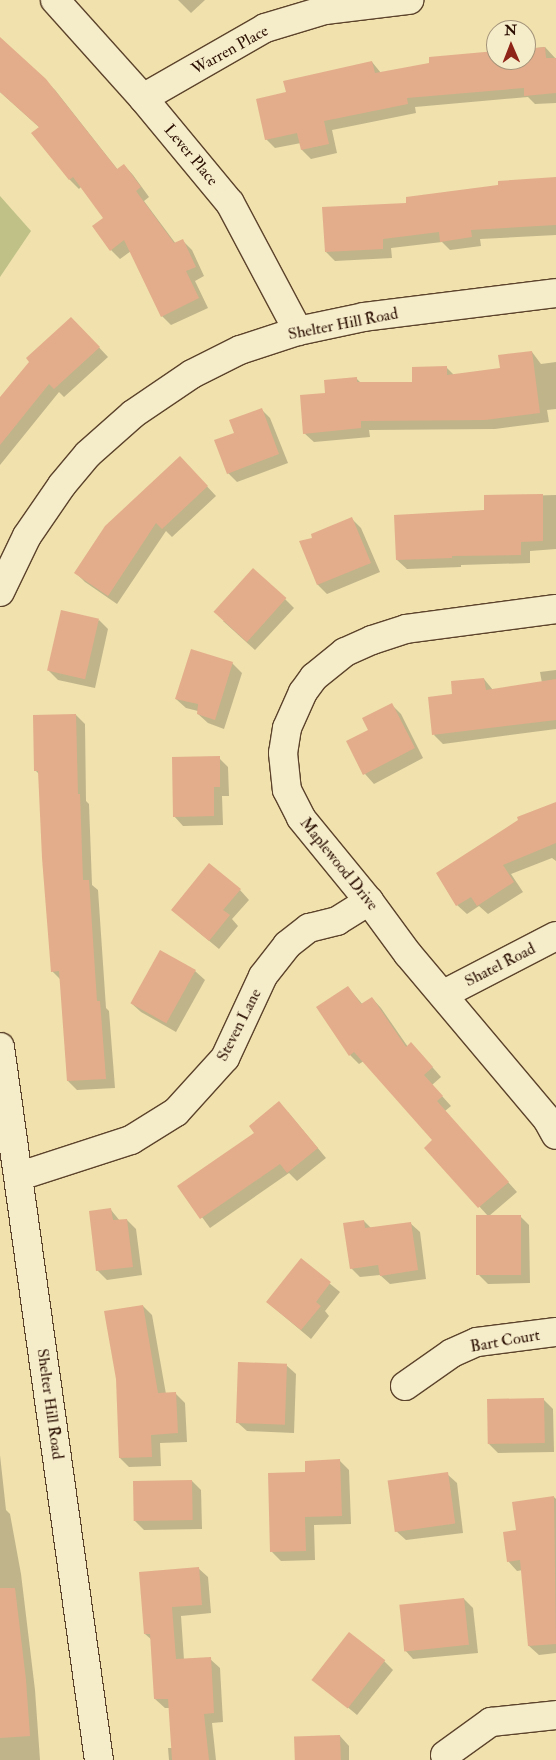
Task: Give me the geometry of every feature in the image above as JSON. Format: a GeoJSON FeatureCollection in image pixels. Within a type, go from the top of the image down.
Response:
{"type":"FeatureCollection","features":[{"type":"Feature","properties":{"kind":"street","name":"Lever Place"},"geometry":{"type":"LineString","coordinates":[[55,0],[144,98],[230,203],[298,331]]}},
{"type":"Feature","properties":{"kind":"street","name":"Warren Place"},"geometry":{"type":"LineString","coordinates":[[144,98],[265,28],[325,10],[409,0]]}},
{"type":"Feature","properties":{"kind":"street","name":"Shelter Hill Road"},"geometry":{"type":"LineString","coordinates":[[0,592],[27,536],[62,485],[88,454],[133,414],[192,374],[240,350],[298,331],[364,318],[556,293]]}},
{"type":"Feature","properties":{"kind":"street","name":"Maplewood Drive"},"geometry":{"type":"LineString","coordinates":[[556,609],[406,629],[372,640],[345,652],[314,677],[303,692],[287,728],[283,753],[288,790],[300,818],[369,901],[408,954],[444,994],[546,1119],[556,1135]]}},
{"type":"Feature","properties":{"kind":"street","name":"Steven Lane"},"geometry":{"type":"LineString","coordinates":[[20,1176],[131,1140],[176,1112],[225,1058],[263,976],[287,945],[309,928],[337,921],[369,901]]}},
{"type":"Feature","properties":{"kind":"street","name":"Shatel Road"},"geometry":{"type":"LineString","coordinates":[[444,994],[556,936]]}},
{"type":"Feature","properties":{"kind":"street","name":"Shelter Hill Road"},"geometry":{"type":"LineString","coordinates":[[0,1047],[20,1176],[99,1760]]}},
{"type":"Feature","properties":{"kind":"street","name":"Bart Court"},"geometry":{"type":"LineString","coordinates":[[405,1386],[452,1352],[477,1342],[556,1332]]}},
{"type":"Feature","properties":{"kind":"street"},"geometry":{"type":"LineString","coordinates":[[445,1755],[491,1722],[556,1715]]}},
{"type":"Feature","properties":{"kind":"green space"},"geometry":{"type":"Polygon","coordinates":[[[0,196],[31,231],[0,277],[0,196]]]}},
{"type":"Feature","properties":{"kind":"building"},"geometry":{"type":"Polygon","coordinates":[[[0,37],[46,79],[117,169],[124,164],[141,187],[136,191],[174,243],[183,239],[196,267],[186,271],[199,298],[161,317],[124,240],[110,251],[92,226],[103,218],[73,177],[69,180],[31,133],[39,127],[0,92],[0,37]]]}},
{"type":"Feature","properties":{"kind":"building"},"geometry":{"type":"Polygon","coordinates":[[[545,47],[546,58],[556,58],[556,93],[524,96],[524,88],[407,98],[408,104],[324,121],[329,144],[301,150],[297,133],[265,140],[256,99],[286,92],[283,81],[372,61],[375,73],[429,63],[429,57],[486,52],[486,70],[536,70],[536,48],[545,47]]]}},
{"type":"Feature","properties":{"kind":"building"},"geometry":{"type":"Polygon","coordinates":[[[556,177],[556,225],[471,230],[472,237],[440,242],[439,232],[383,239],[383,249],[325,252],[322,207],[406,203],[406,197],[498,185],[498,181],[556,177]]]}},
{"type":"Feature","properties":{"kind":"building"},"geometry":{"type":"Polygon","coordinates":[[[71,317],[100,347],[54,389],[49,384],[0,445],[0,397],[29,362],[26,358],[71,317]]]}},
{"type":"Feature","properties":{"kind":"building"},"geometry":{"type":"Polygon","coordinates":[[[532,351],[540,413],[485,420],[361,421],[361,428],[303,434],[300,395],[325,393],[324,380],[357,377],[357,382],[412,382],[412,367],[447,366],[447,375],[500,368],[498,355],[532,351]]]}},
{"type":"Feature","properties":{"kind":"building"},"geometry":{"type":"Polygon","coordinates":[[[262,408],[279,454],[227,474],[214,440],[234,433],[229,420],[262,408]]]}},
{"type":"Feature","properties":{"kind":"building"},"geometry":{"type":"Polygon","coordinates":[[[180,456],[208,486],[162,529],[156,523],[108,596],[74,573],[105,526],[180,456]]]}},
{"type":"Feature","properties":{"kind":"building"},"geometry":{"type":"Polygon","coordinates":[[[543,494],[543,541],[521,542],[521,555],[452,556],[452,558],[396,560],[394,515],[484,510],[484,495],[543,494]]]}},
{"type":"Feature","properties":{"kind":"building"},"geometry":{"type":"Polygon","coordinates":[[[352,517],[371,563],[317,585],[299,541],[312,538],[311,534],[352,517]]]}},
{"type":"Feature","properties":{"kind":"building"},"geometry":{"type":"Polygon","coordinates":[[[253,568],[286,598],[247,642],[214,612],[253,568]]]}},
{"type":"Feature","properties":{"kind":"building"},"geometry":{"type":"Polygon","coordinates":[[[61,610],[99,619],[85,679],[47,670],[61,610]]]}},
{"type":"Feature","properties":{"kind":"building"},"geometry":{"type":"Polygon","coordinates":[[[191,649],[233,662],[215,720],[197,714],[198,704],[175,699],[191,649]]]}},
{"type":"Feature","properties":{"kind":"building"},"geometry":{"type":"Polygon","coordinates":[[[484,678],[486,690],[556,679],[556,720],[432,735],[428,697],[452,694],[451,681],[484,678]]]}},
{"type":"Feature","properties":{"kind":"building"},"geometry":{"type":"Polygon","coordinates":[[[392,703],[415,748],[363,775],[346,741],[368,730],[362,718],[392,703]]]}},
{"type":"Feature","properties":{"kind":"building"},"geometry":{"type":"Polygon","coordinates":[[[76,714],[83,880],[89,880],[97,1001],[100,1001],[106,1079],[67,1081],[59,971],[51,972],[42,858],[38,771],[34,771],[33,715],[76,714]]]}},
{"type":"Feature","properties":{"kind":"building"},"geometry":{"type":"Polygon","coordinates":[[[220,756],[220,787],[214,787],[214,816],[173,817],[172,757],[220,756]]]}},
{"type":"Feature","properties":{"kind":"building"},"geometry":{"type":"Polygon","coordinates":[[[556,802],[556,843],[503,865],[514,882],[477,906],[471,897],[456,906],[436,873],[518,820],[517,817],[556,802]]]}},
{"type":"Feature","properties":{"kind":"building"},"geometry":{"type":"Polygon","coordinates":[[[209,863],[241,889],[223,910],[230,915],[209,941],[171,910],[209,863]]]}},
{"type":"Feature","properties":{"kind":"building"},"geometry":{"type":"Polygon","coordinates":[[[160,950],[196,970],[166,1023],[130,1003],[160,950]]]}},
{"type":"Feature","properties":{"kind":"building"},"geometry":{"type":"Polygon","coordinates":[[[348,986],[361,1004],[372,997],[406,1047],[411,1042],[433,1067],[424,1075],[443,1096],[437,1101],[509,1182],[478,1208],[424,1148],[432,1140],[354,1052],[349,1056],[316,1007],[348,986]]]}},
{"type":"Feature","properties":{"kind":"building"},"geometry":{"type":"Polygon","coordinates":[[[279,1101],[318,1148],[287,1173],[280,1164],[200,1219],[177,1186],[254,1133],[249,1126],[279,1101]]]}},
{"type":"Feature","properties":{"kind":"building"},"geometry":{"type":"Polygon","coordinates":[[[111,1208],[113,1220],[127,1219],[133,1267],[96,1271],[89,1211],[111,1208]]]}},
{"type":"Feature","properties":{"kind":"building"},"geometry":{"type":"Polygon","coordinates":[[[476,1215],[521,1215],[521,1275],[476,1275],[476,1215]]]}},
{"type":"Feature","properties":{"kind":"building"},"geometry":{"type":"Polygon","coordinates":[[[364,1220],[365,1228],[411,1222],[418,1270],[380,1276],[378,1265],[350,1269],[343,1223],[364,1220]]]}},
{"type":"Feature","properties":{"kind":"building"},"geometry":{"type":"Polygon","coordinates":[[[301,1258],[331,1282],[316,1302],[321,1306],[301,1330],[266,1302],[301,1258]]]}},
{"type":"Feature","properties":{"kind":"building"},"geometry":{"type":"Polygon","coordinates":[[[143,1305],[158,1393],[176,1392],[178,1433],[151,1435],[152,1457],[119,1458],[116,1379],[104,1311],[143,1305]]]}},
{"type":"Feature","properties":{"kind":"building"},"geometry":{"type":"Polygon","coordinates":[[[238,1362],[287,1364],[285,1425],[236,1423],[238,1362]]]}},
{"type":"Feature","properties":{"kind":"building"},"geometry":{"type":"Polygon","coordinates":[[[544,1398],[545,1443],[488,1444],[487,1399],[544,1398]]]}},
{"type":"Feature","properties":{"kind":"building"},"geometry":{"type":"Polygon","coordinates":[[[340,1459],[342,1516],[305,1517],[306,1551],[270,1552],[268,1473],[305,1472],[305,1461],[340,1459]]]}},
{"type":"Feature","properties":{"kind":"building"},"geometry":{"type":"Polygon","coordinates":[[[448,1472],[455,1523],[395,1532],[388,1480],[448,1472]]]}},
{"type":"Feature","properties":{"kind":"building"},"geometry":{"type":"Polygon","coordinates":[[[192,1480],[193,1520],[134,1521],[133,1481],[192,1480]]]}},
{"type":"Feature","properties":{"kind":"building"},"geometry":{"type":"Polygon","coordinates":[[[554,1496],[556,1644],[528,1646],[520,1560],[507,1562],[503,1532],[516,1530],[512,1502],[554,1496]]]}},
{"type":"Feature","properties":{"kind":"building"},"geometry":{"type":"Polygon","coordinates":[[[199,1567],[202,1605],[172,1607],[176,1659],[211,1657],[214,1713],[204,1714],[209,1760],[172,1760],[168,1699],[154,1699],[150,1634],[144,1634],[139,1572],[199,1567]]]}},
{"type":"Feature","properties":{"kind":"building"},"geometry":{"type":"Polygon","coordinates":[[[0,1588],[15,1588],[26,1680],[30,1736],[0,1738],[0,1588]]]}},
{"type":"Feature","properties":{"kind":"building"},"geometry":{"type":"Polygon","coordinates":[[[464,1598],[469,1645],[404,1652],[399,1605],[464,1598]]]}},
{"type":"Feature","properties":{"kind":"building"},"geometry":{"type":"Polygon","coordinates":[[[349,1632],[385,1660],[348,1708],[311,1680],[349,1632]]]}},
{"type":"Feature","properties":{"kind":"building"},"geometry":{"type":"Polygon","coordinates":[[[340,1735],[341,1760],[295,1760],[294,1737],[340,1735]]]}}]}
